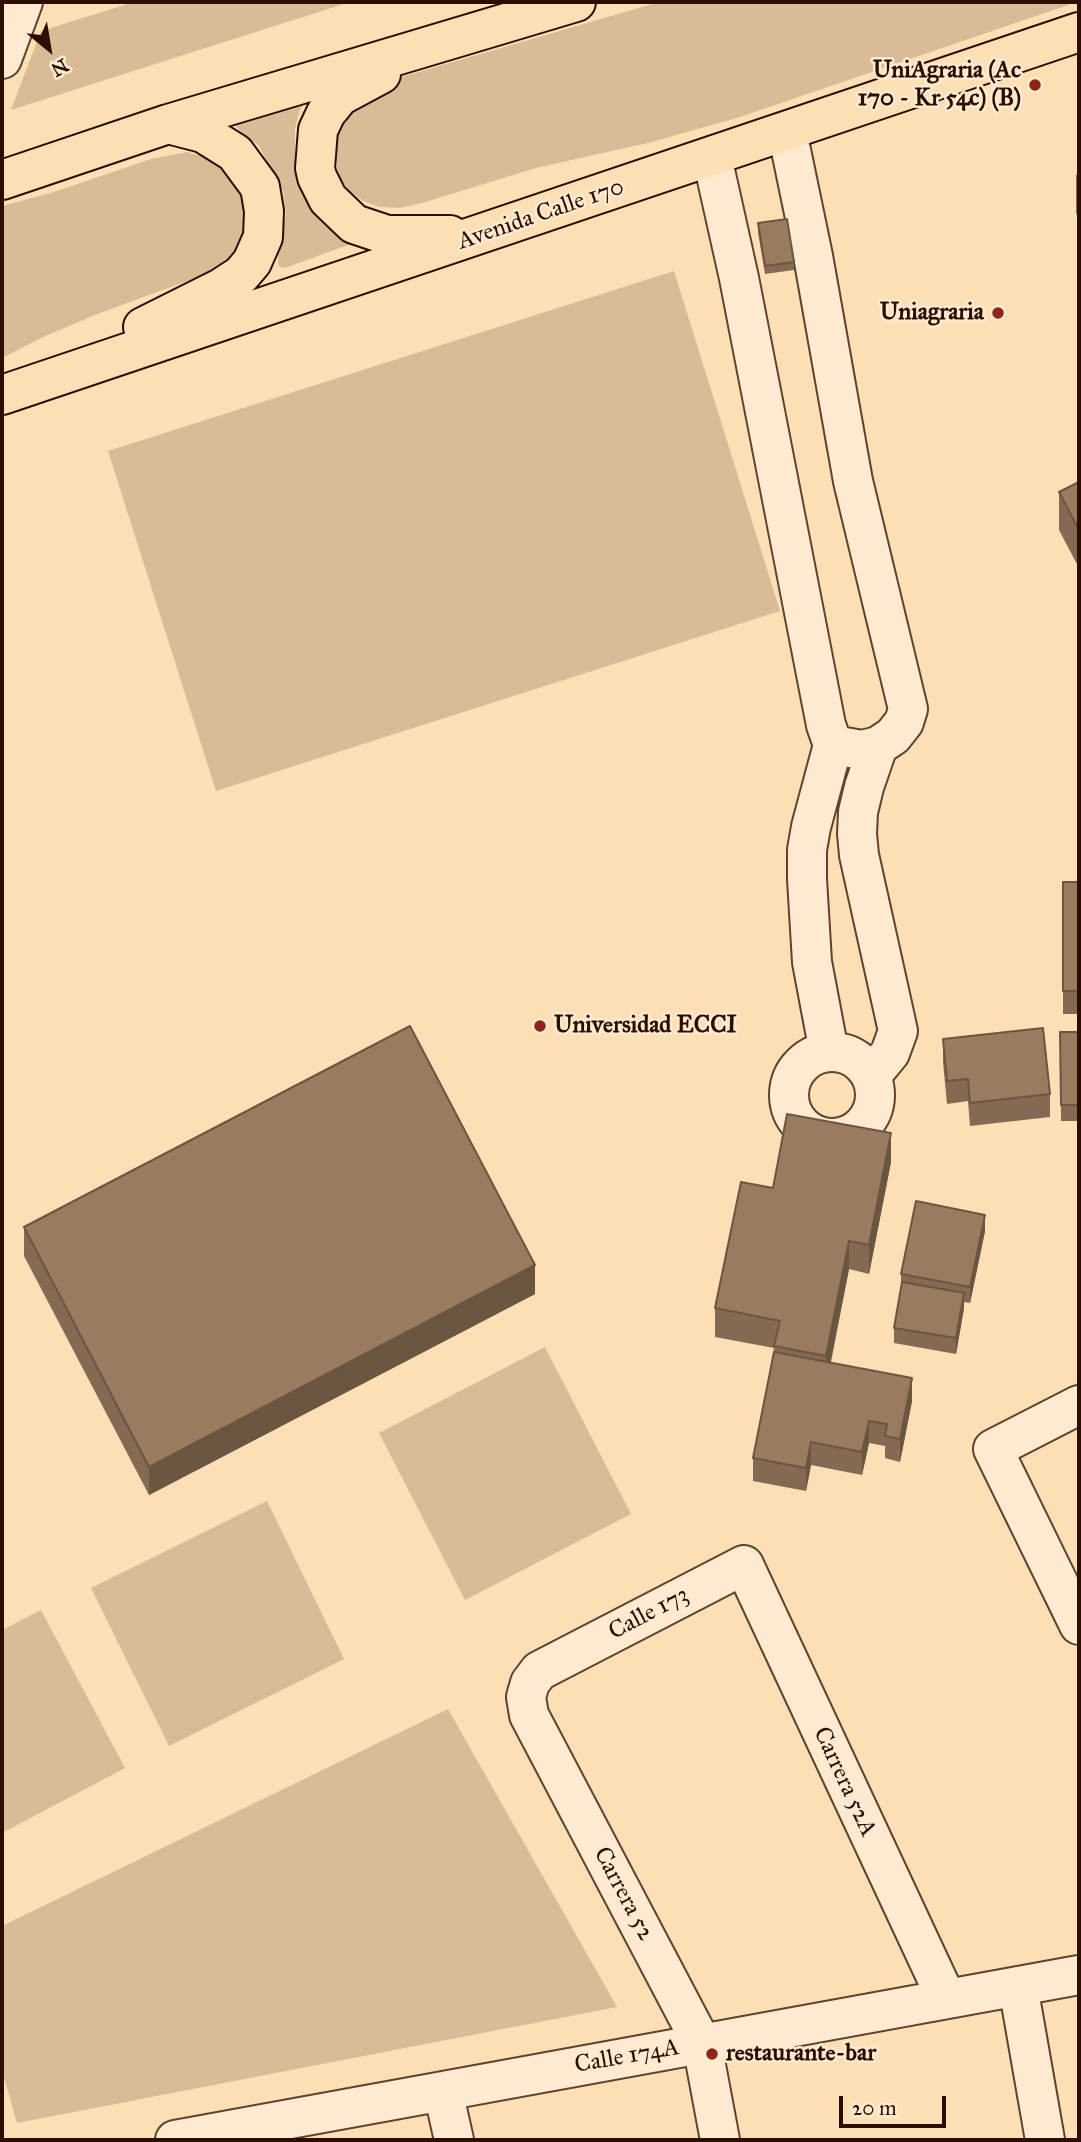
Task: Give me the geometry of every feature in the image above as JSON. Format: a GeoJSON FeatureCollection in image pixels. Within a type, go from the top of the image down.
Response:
{"type":"FeatureCollection","features":[{"type":"Feature","properties":{"kind":"main road"},"geometry":{"type":"LineString","coordinates":[[2,180],[168,124],[557,4]]}},
{"type":"Feature","properties":{"kind":"main road"},"geometry":{"type":"LineString","coordinates":[[482,235],[387,235],[354,224],[328,199],[317,177],[315,168],[318,130],[326,113],[340,96],[360,84],[509,21]]}},
{"type":"Feature","properties":{"kind":"main road","name":"Avenida Calle 170"},"geometry":{"type":"LineString","coordinates":[[6,394],[1079,32]]}},
{"type":"Feature","properties":{"kind":"main road"},"geometry":{"type":"LineString","coordinates":[[6,394],[221,288],[241,275],[252,262],[263,237],[264,211],[260,187],[235,153],[203,133],[168,124]]}},
{"type":"Feature","properties":{"kind":"street"},"geometry":{"type":"LineString","coordinates":[[2,59],[23,2]]}},
{"type":"Feature","properties":{"kind":"street"},"geometry":{"type":"LineString","coordinates":[[787,131],[813,256],[850,467],[908,709],[904,722],[893,736],[878,746],[862,750],[833,745]]}},
{"type":"Feature","properties":{"kind":"street"},"geometry":{"type":"LineString","coordinates":[[712,157],[739,278],[825,724],[833,745],[807,850],[811,962],[830,1052]]}},
{"type":"Feature","properties":{"kind":"street"},"geometry":{"type":"LineString","coordinates":[[871,1076],[890,1053],[898,1031],[898,1020],[859,855],[857,834],[858,812],[878,746]]}},
{"type":"Feature","properties":{"kind":"street"},"geometry":{"type":"LineString","coordinates":[[830,1052],[846,1054],[861,1062],[871,1076],[876,1092],[873,1109],[865,1124],[852,1134],[835,1138],[818,1136],[803,1128],[793,1114],[789,1098],[790,1081],[799,1066],[813,1056],[830,1052]]}},
{"type":"Feature","properties":{"kind":"street"},"geometry":{"type":"LineString","coordinates":[[1079,1405],[993,1448],[1079,1625]]}},
{"type":"Feature","properties":{"kind":"street","name":"Calle 173"},"geometry":{"type":"LineString","coordinates":[[555,1664],[744,1565]]}},
{"type":"Feature","properties":{"kind":"street","name":"Carrera 52A"},"geometry":{"type":"LineString","coordinates":[[744,1565],[946,1998]]}},
{"type":"Feature","properties":{"kind":"street","name":"Carrera 52"},"geometry":{"type":"LineString","coordinates":[[555,1664],[539,1671],[530,1683],[526,1698],[529,1715],[702,2043],[720,2140]]}},
{"type":"Feature","properties":{"kind":"street","name":"Calle 174A"},"geometry":{"type":"LineString","coordinates":[[175,2140],[1079,1975]]}},
{"type":"Feature","properties":{"kind":"street"},"geometry":{"type":"LineString","coordinates":[[1018,1986],[1045,2140]]}},
{"type":"Feature","properties":{"kind":"street"},"geometry":{"type":"LineString","coordinates":[[443,2091],[454,2140]]}},
{"type":"Feature","properties":{"kind":"shaded area"},"geometry":{"type":"Polygon","coordinates":[[[134,2],[350,2],[11,110],[41,31],[134,2]]]}},
{"type":"Feature","properties":{"kind":"shaded area"},"geometry":{"type":"Polygon","coordinates":[[[659,2],[1077,2],[740,117],[652,142],[536,168],[422,203],[400,208],[380,207],[363,201],[349,190],[338,175],[334,139],[339,118],[391,80],[659,2]]]}},
{"type":"Feature","properties":{"kind":"shaded area"},"geometry":{"type":"Polygon","coordinates":[[[304,103],[295,129],[295,154],[302,185],[351,237],[351,244],[285,268],[278,264],[286,214],[283,191],[259,146],[237,128],[233,121],[304,103]]]}},
{"type":"Feature","properties":{"kind":"shaded area"},"geometry":{"type":"Polygon","coordinates":[[[187,152],[214,160],[241,187],[247,206],[247,226],[230,261],[212,272],[45,336],[2,358],[2,206],[54,192],[151,159],[187,152]]]}},
{"type":"Feature","properties":{"kind":"shaded area"},"geometry":{"type":"Polygon","coordinates":[[[674,271],[780,611],[216,791],[108,451],[674,271]]]}},
{"type":"Feature","properties":{"kind":"shaded area"},"geometry":{"type":"Polygon","coordinates":[[[545,1347],[631,1514],[465,1600],[379,1433],[545,1347]]]}},
{"type":"Feature","properties":{"kind":"shaded area"},"geometry":{"type":"Polygon","coordinates":[[[267,1501],[344,1659],[169,1746],[91,1588],[267,1501]]]}},
{"type":"Feature","properties":{"kind":"shaded area"},"geometry":{"type":"Polygon","coordinates":[[[41,1610],[125,1768],[2,1833],[2,1630],[41,1610]]]}},
{"type":"Feature","properties":{"kind":"shaded area"},"geometry":{"type":"Polygon","coordinates":[[[448,1709],[617,2007],[17,2123],[2,2070],[2,1926],[448,1709]]]}},
{"type":"Feature","properties":{"kind":"building"},"geometry":{"type":"Polygon","coordinates":[[[787,219],[794,262],[765,266],[758,223],[787,219]]]}},
{"type":"Feature","properties":{"kind":"building"},"geometry":{"type":"Polygon","coordinates":[[[1079,482],[1079,530],[1059,492],[1079,482]]]}},
{"type":"Feature","properties":{"kind":"building"},"geometry":{"type":"Polygon","coordinates":[[[1063,882],[1079,882],[1079,991],[1063,991],[1063,882]]]}},
{"type":"Feature","properties":{"kind":"building"},"geometry":{"type":"Polygon","coordinates":[[[410,1026],[535,1265],[149,1467],[24,1227],[410,1026]]]}},
{"type":"Feature","properties":{"kind":"building"},"geometry":{"type":"Polygon","coordinates":[[[1043,1028],[1050,1094],[970,1103],[968,1079],[947,1081],[943,1039],[1043,1028]]]}},
{"type":"Feature","properties":{"kind":"building"},"geometry":{"type":"Polygon","coordinates":[[[1060,1032],[1079,1032],[1079,1105],[1061,1105],[1060,1032]]]}},
{"type":"Feature","properties":{"kind":"building"},"geometry":{"type":"Polygon","coordinates":[[[787,1114],[891,1133],[869,1245],[849,1241],[826,1356],[774,1346],[780,1321],[715,1308],[741,1182],[773,1188],[787,1114]]]}},
{"type":"Feature","properties":{"kind":"building"},"geometry":{"type":"Polygon","coordinates":[[[916,1201],[985,1215],[970,1287],[901,1274],[916,1201]]]}},
{"type":"Feature","properties":{"kind":"building"},"geometry":{"type":"Polygon","coordinates":[[[902,1282],[964,1293],[956,1338],[894,1328],[902,1282]]]}},
{"type":"Feature","properties":{"kind":"building"},"geometry":{"type":"Polygon","coordinates":[[[774,1352],[912,1378],[900,1439],[885,1436],[887,1424],[869,1421],[862,1452],[811,1442],[806,1468],[753,1458],[774,1352]]]}},
{"type":"Feature","properties":{"kind":"place","name":"UniAgraria (Ac 170 - Kr 54c) (B)"},"geometry":{"type":"Point","coordinates":[1035,85]}},
{"type":"Feature","properties":{"kind":"place","name":"Uniagraria"},"geometry":{"type":"Point","coordinates":[998,313]}},
{"type":"Feature","properties":{"kind":"place","name":"Universidad ECCI"},"geometry":{"type":"Point","coordinates":[540,1026]}},
{"type":"Feature","properties":{"kind":"place","name":"restaurante-bar"},"geometry":{"type":"Point","coordinates":[712,2054]}}]}
